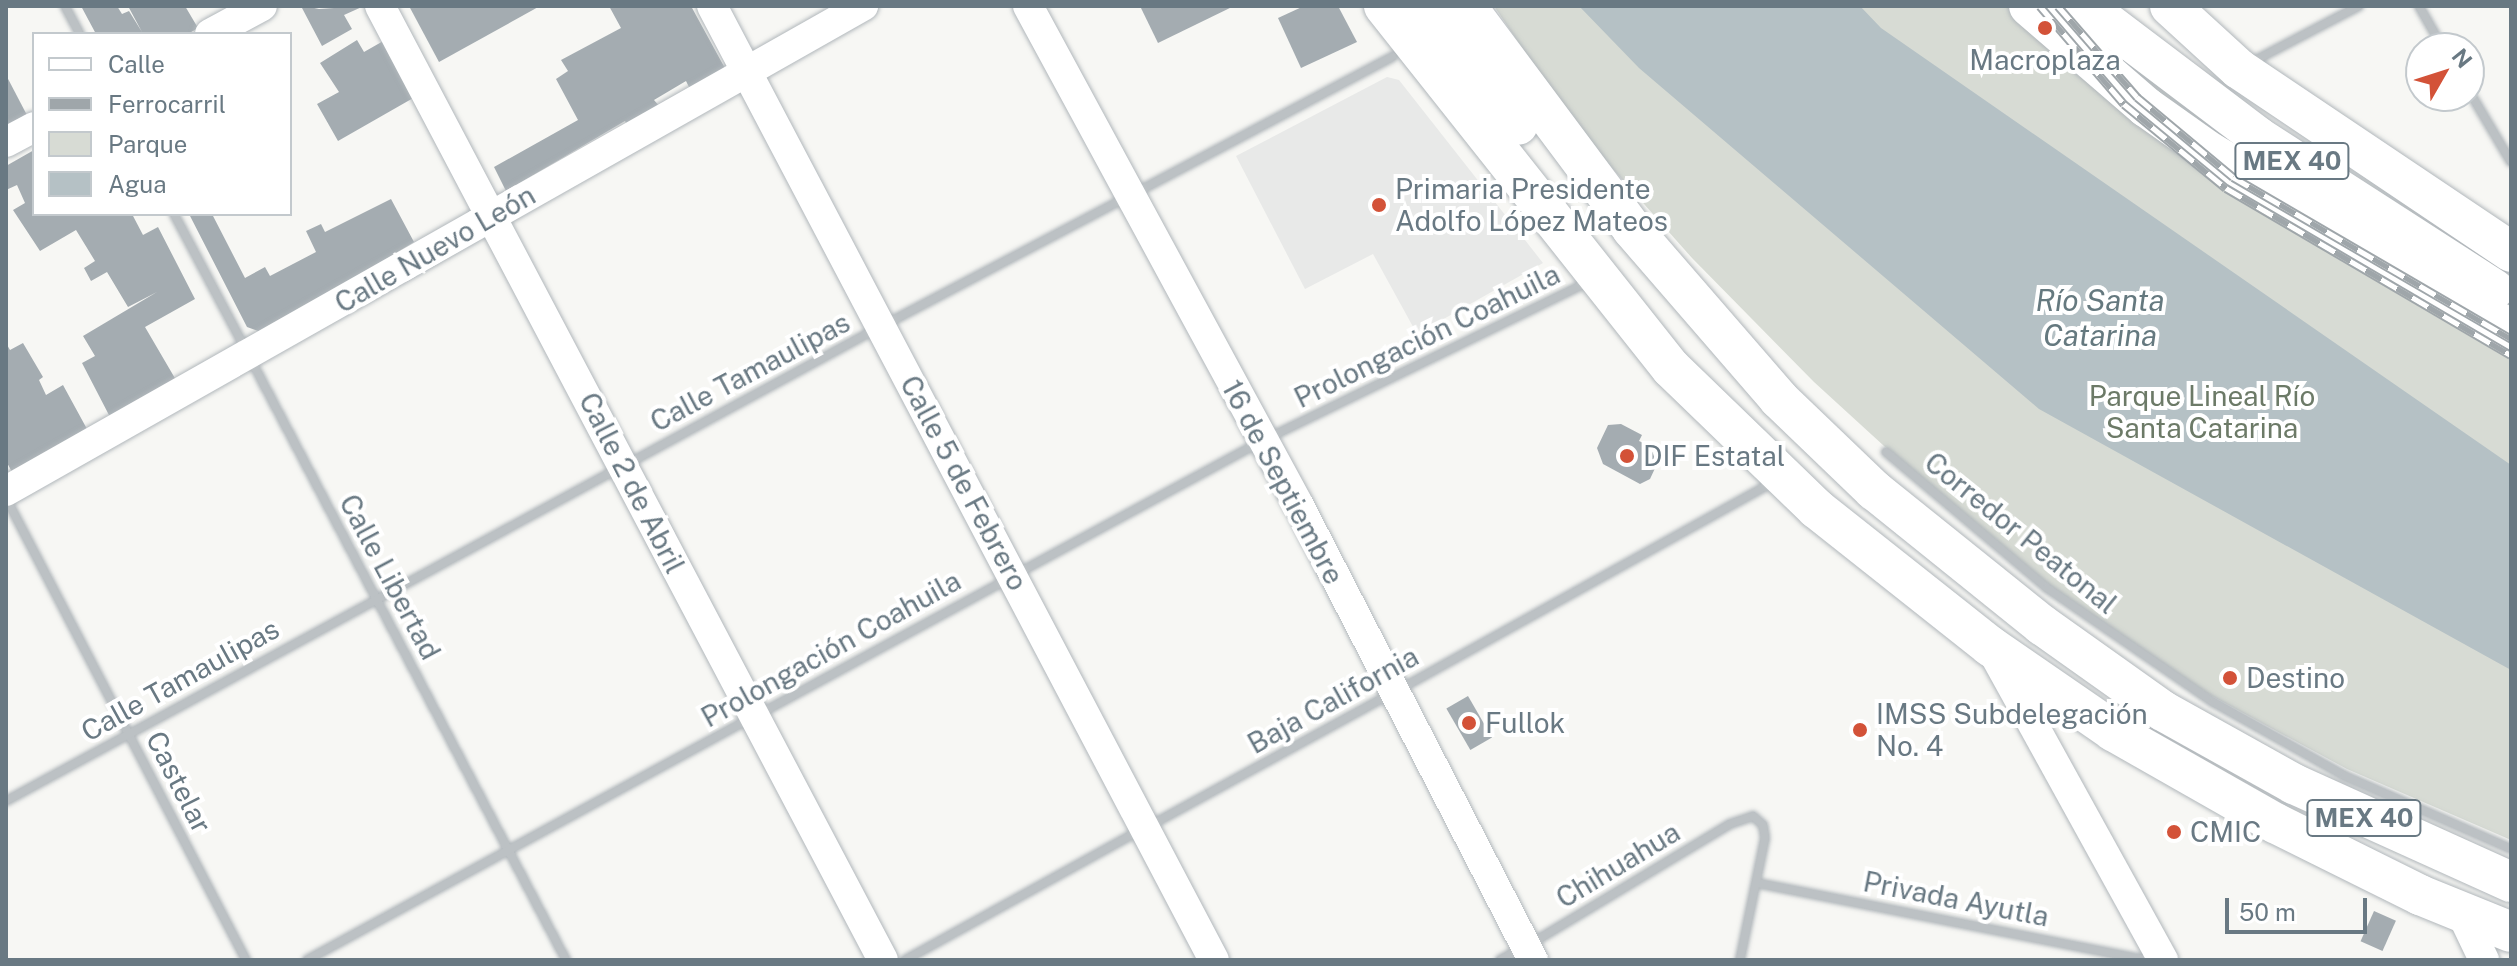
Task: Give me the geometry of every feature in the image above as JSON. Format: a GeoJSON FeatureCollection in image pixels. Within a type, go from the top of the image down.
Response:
{"type":"FeatureCollection","features":[{"type":"Feature","properties":{"kind":"highway"},"geometry":{"type":"LineString","coordinates":[[1353,6],[1537,241],[1594,276]]}},
{"type":"Feature","properties":{"kind":"highway","name":"MEX 40"},"geometry":{"type":"LineString","coordinates":[[1384,6],[1594,276],[1671,368],[1781,478],[1990,646],[2113,731],[2201,783],[2462,914],[2511,932]]}},
{"type":"Feature","properties":{"kind":"highway"},"geometry":{"type":"LineString","coordinates":[[1423,6],[1650,289],[1729,364],[1779,399]]}},
{"type":"Feature","properties":{"kind":"highway","name":"MEX 40"},"geometry":{"type":"LineString","coordinates":[[1466,6],[1623,217],[1779,399],[1874,490],[2042,625],[2163,711],[2294,784],[2511,882]]}},
{"type":"Feature","properties":{"kind":"highway"},"geometry":{"type":"LineString","coordinates":[[2029,6],[2146,107],[2211,153],[2511,330]]}},
{"type":"Feature","properties":{"kind":"highway","name":"MEX 40"},"geometry":{"type":"LineString","coordinates":[[2085,6],[2258,137],[2383,223],[2511,299]]}},
{"type":"Feature","properties":{"kind":"highway","name":"MEX 40"},"geometry":{"type":"LineString","coordinates":[[2170,6],[2248,64],[2314,121],[2511,252]]}},
{"type":"Feature","properties":{"kind":"highway"},"geometry":{"type":"LineString","coordinates":[[2205,6],[2248,64]]}},
{"type":"Feature","properties":{"kind":"street"},"geometry":{"type":"LineString","coordinates":[[65,6],[79,32]]}},
{"type":"Feature","properties":{"kind":"street"},"geometry":{"type":"LineString","coordinates":[[214,32],[262,6]]}},
{"type":"Feature","properties":{"kind":"street","name":"Calle 2 de Abril"},"geometry":{"type":"LineString","coordinates":[[380,6],[883,960]]}},
{"type":"Feature","properties":{"kind":"street","name":"Calle 5 de Febrero"},"geometry":{"type":"LineString","coordinates":[[712,6],[1214,960]]}},
{"type":"Feature","properties":{"kind":"street","name":"Calle Nuevo León"},"geometry":{"type":"LineString","coordinates":[[6,491],[863,6]]}},
{"type":"Feature","properties":{"kind":"street","name":"16 de Septiembre"},"geometry":{"type":"LineString","coordinates":[[1028,6],[1262,441],[1393,693],[1520,955]]}},
{"type":"Feature","properties":{"kind":"street"},"geometry":{"type":"LineString","coordinates":[[2248,64],[2359,6]]}},
{"type":"Feature","properties":{"kind":"street"},"geometry":{"type":"LineString","coordinates":[[2419,6],[2434,32]]}},
{"type":"Feature","properties":{"kind":"street","name":"Calle Tamaulipas"},"geometry":{"type":"LineString","coordinates":[[6,801],[376,598],[1392,57]]}},
{"type":"Feature","properties":{"kind":"street"},"geometry":{"type":"LineString","coordinates":[[2481,112],[2511,162]]}},
{"type":"Feature","properties":{"kind":"street"},"geometry":{"type":"LineString","coordinates":[[6,142],[32,128]]}},
{"type":"Feature","properties":{"kind":"street","name":"Calle Libertad"},"geometry":{"type":"LineString","coordinates":[[175,216],[566,960]]}},
{"type":"Feature","properties":{"kind":"street","name":"Prolongación Coahuila"},"geometry":{"type":"LineString","coordinates":[[307,960],[1262,441],[1594,276]]}},
{"type":"Feature","properties":{"kind":"street","name":"Corredor Peatonal"},"geometry":{"type":"LineString","coordinates":[[1886,452],[2047,588],[2213,702],[2345,776],[2511,849]]}},
{"type":"Feature","properties":{"kind":"street","name":"Baja California"},"geometry":{"type":"LineString","coordinates":[[905,960],[1781,478]]}},
{"type":"Feature","properties":{"kind":"street","name":"Castelar"},"geometry":{"type":"LineString","coordinates":[[6,497],[246,960]]}},
{"type":"Feature","properties":{"kind":"street"},"geometry":{"type":"LineString","coordinates":[[1990,646],[2163,960]]}},
{"type":"Feature","properties":{"kind":"street","name":"Chihuahua"},"geometry":{"type":"LineString","coordinates":[[1520,955],[1730,824],[1747,817],[1759,820],[1765,838],[1757,883]]}},
{"type":"Feature","properties":{"kind":"street"},"geometry":{"type":"LineString","coordinates":[[1740,960],[1757,883]]}},
{"type":"Feature","properties":{"kind":"street","name":"Privada Ayutla"},"geometry":{"type":"LineString","coordinates":[[1757,883],[2146,960]]}},
{"type":"Feature","properties":{"kind":"street"},"geometry":{"type":"LineString","coordinates":[[2462,914],[2484,960]]}},
{"type":"Feature","properties":{"kind":"shaded area","name":"Primaria Presidente Adolfo López Mateos"},"geometry":{"type":"Polygon","coordinates":[[[1387,77],[1399,80],[1543,263],[1417,334],[1373,254],[1305,289],[1236,156],[1387,77]]]}},
{"type":"Feature","properties":{"kind":"green space","name":"Parque Lineal Río Santa Catarina"},"geometry":{"type":"Polygon","coordinates":[[[1494,6],[2065,6],[2256,163],[2511,334],[2511,840],[2347,769],[2210,695],[2060,595],[1930,488],[1814,382],[1692,258],[1573,124],[1494,6]]]}},
{"type":"Feature","properties":{"kind":"water","name":"Río Santa Catarina"},"geometry":{"type":"Polygon","coordinates":[[[1579,6],[1860,6],[1881,28],[2511,465],[2511,670],[2039,409],[1639,68],[1579,6]]]}},
{"type":"Feature","properties":{"kind":"building"},"geometry":{"type":"Polygon","coordinates":[[[81,6],[117,6],[122,14],[129,11],[142,32],[95,32],[81,6]]]}},
{"type":"Feature","properties":{"kind":"building"},"geometry":{"type":"Polygon","coordinates":[[[128,6],[185,6],[198,28],[191,32],[142,32],[128,6]]]}},
{"type":"Feature","properties":{"kind":"building"},"geometry":{"type":"Polygon","coordinates":[[[364,6],[344,15],[352,29],[322,46],[302,8],[319,9],[364,6]]]}},
{"type":"Feature","properties":{"kind":"building"},"geometry":{"type":"Polygon","coordinates":[[[409,6],[540,6],[439,62],[409,6]]]}},
{"type":"Feature","properties":{"kind":"building"},"geometry":{"type":"Polygon","coordinates":[[[609,6],[691,6],[726,70],[691,91],[686,81],[654,100],[660,107],[628,126],[625,121],[506,191],[494,167],[578,120],[556,79],[568,71],[561,60],[621,28],[609,6]]]}},
{"type":"Feature","properties":{"kind":"building"},"geometry":{"type":"Polygon","coordinates":[[[1140,6],[1234,6],[1158,43],[1140,6]]]}},
{"type":"Feature","properties":{"kind":"building"},"geometry":{"type":"Polygon","coordinates":[[[1304,6],[1338,6],[1357,42],[1301,68],[1278,18],[1304,6]]]}},
{"type":"Feature","properties":{"kind":"building"},"geometry":{"type":"Polygon","coordinates":[[[357,40],[364,52],[385,40],[415,97],[338,141],[317,104],[339,92],[320,63],[357,40]]]}},
{"type":"Feature","properties":{"kind":"building"},"geometry":{"type":"Polygon","coordinates":[[[6,75],[29,119],[6,132],[6,75]]]}},
{"type":"Feature","properties":{"kind":"building"},"geometry":{"type":"Polygon","coordinates":[[[32,151],[32,216],[133,216],[143,235],[158,227],[195,299],[145,327],[176,380],[110,417],[82,363],[95,356],[83,336],[157,292],[128,307],[107,272],[91,281],[84,268],[95,261],[76,230],[40,251],[13,210],[25,203],[17,185],[6,190],[6,166],[32,151]]]}},
{"type":"Feature","properties":{"kind":"building"},"geometry":{"type":"Polygon","coordinates":[[[391,199],[414,242],[264,333],[247,327],[190,216],[213,216],[245,278],[265,267],[270,276],[316,252],[306,231],[321,224],[325,232],[391,199]]]}},
{"type":"Feature","properties":{"kind":"building"},"geometry":{"type":"Polygon","coordinates":[[[6,343],[10,350],[23,343],[43,377],[39,380],[46,395],[63,385],[87,429],[12,472],[6,461],[6,343]]]}},
{"type":"Feature","properties":{"kind":"building","name":"DIF Estatal"},"geometry":{"type":"Polygon","coordinates":[[[1621,424],[1642,435],[1639,441],[1650,446],[1657,464],[1650,479],[1640,484],[1603,464],[1597,448],[1608,425],[1621,424]]]}},
{"type":"Feature","properties":{"kind":"building","name":"Fullok"},"geometry":{"type":"Polygon","coordinates":[[[1468,696],[1492,738],[1470,750],[1446,708],[1468,696]]]}},
{"type":"Feature","properties":{"kind":"building"},"geometry":{"type":"Polygon","coordinates":[[[2374,911],[2396,921],[2383,951],[2361,941],[2374,911]]]}},
{"type":"Feature","properties":{"kind":"railway"},"geometry":{"type":"LineString","coordinates":[[2040,6],[2124,104],[2226,188],[2511,355]]}},
{"type":"Feature","properties":{"kind":"railway"},"geometry":{"type":"LineString","coordinates":[[2058,6],[2137,97],[2233,177],[2511,339]]}},
{"type":"Feature","properties":{"kind":"place","name":"Macroplaza"},"geometry":{"type":"Point","coordinates":[2045,28]}},
{"type":"Feature","properties":{"kind":"place","name":"Primaria Presidente Adolfo López Mateos"},"geometry":{"type":"Point","coordinates":[1379,205]}},
{"type":"Feature","properties":{"kind":"place","name":"DIF Estatal"},"geometry":{"type":"Point","coordinates":[1627,456]}},
{"type":"Feature","properties":{"kind":"place","name":"Destino"},"geometry":{"type":"Point","coordinates":[2230,678]}},
{"type":"Feature","properties":{"kind":"place","name":"Fullok"},"geometry":{"type":"Point","coordinates":[1469,723]}},
{"type":"Feature","properties":{"kind":"place","name":"IMSS Subdelegación No. 4"},"geometry":{"type":"Point","coordinates":[1860,730]}},
{"type":"Feature","properties":{"kind":"place","name":"CMIC"},"geometry":{"type":"Point","coordinates":[2174,832]}}]}
